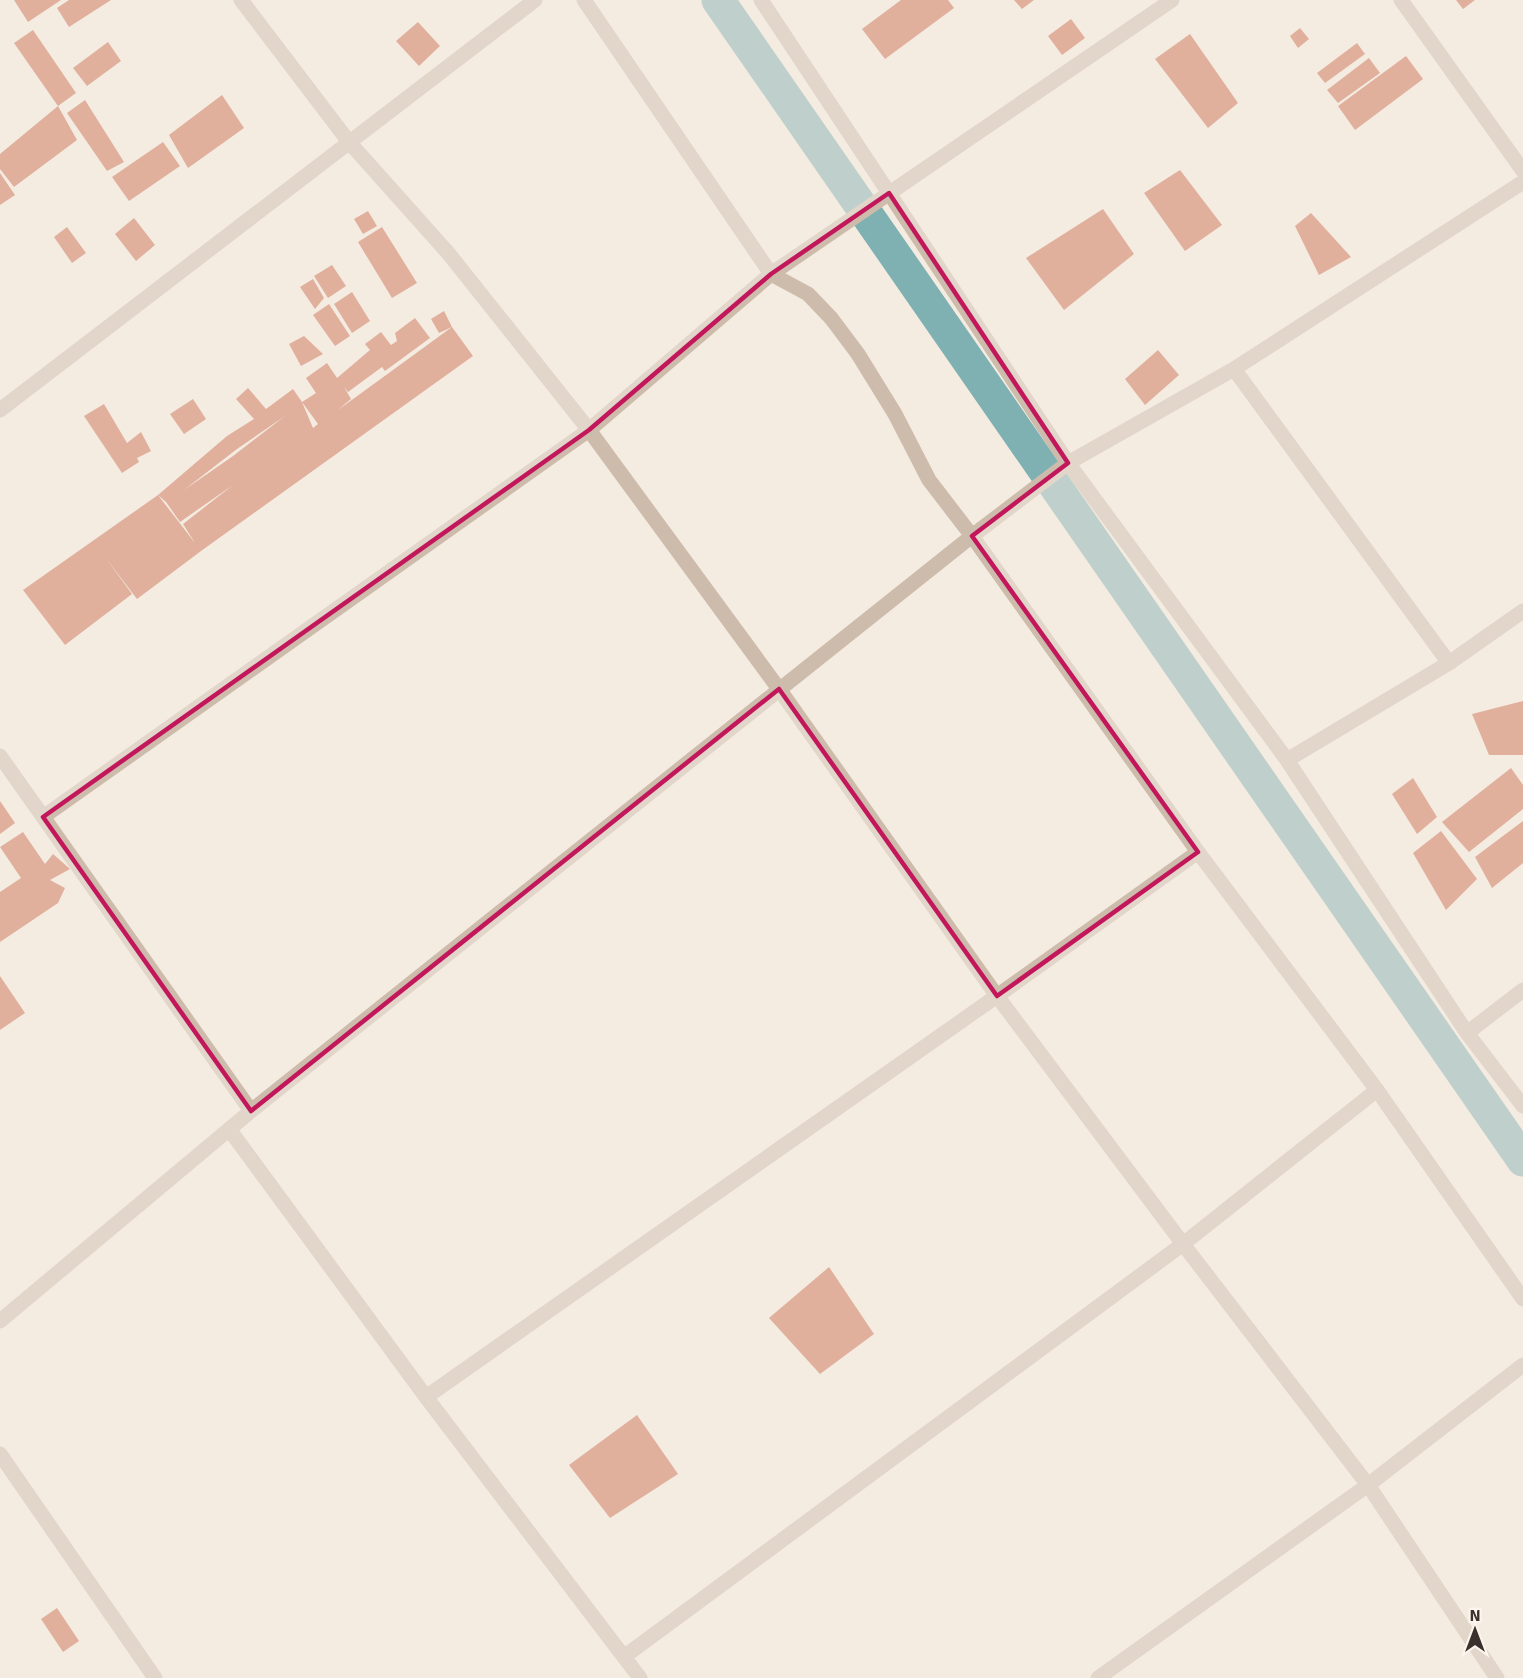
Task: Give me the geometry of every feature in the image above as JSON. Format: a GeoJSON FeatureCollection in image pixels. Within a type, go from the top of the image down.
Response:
{"type":"FeatureCollection","features":[{"type":"Feature","properties":{"kind":"street"},"geometry":{"type":"LineString","coordinates":[[241,0],[349,142],[449,254],[589,430],[780,689],[997,996],[1368,1485],[1497,1678]]}},
{"type":"Feature","properties":{"kind":"street"},"geometry":{"type":"LineString","coordinates":[[0,410],[535,0]]}},
{"type":"Feature","properties":{"kind":"street"},"geometry":{"type":"LineString","coordinates":[[584,0],[771,274],[808,294],[831,318],[858,354],[895,414],[929,480],[972,536],[1198,852],[1377,1090],[1523,1299]]}},
{"type":"Feature","properties":{"kind":"street"},"geometry":{"type":"LineString","coordinates":[[761,0],[1068,463],[1287,760],[1467,1033],[1523,1106]]}},
{"type":"Feature","properties":{"kind":"street"},"geometry":{"type":"LineString","coordinates":[[43,817],[589,430],[771,274],[1172,0]]}},
{"type":"Feature","properties":{"kind":"street"},"geometry":{"type":"LineString","coordinates":[[1401,0],[1523,171]]}},
{"type":"Feature","properties":{"kind":"street"},"geometry":{"type":"LineString","coordinates":[[0,1321],[251,1111],[972,536],[1068,463],[1234,369],[1523,182]]}},
{"type":"Feature","properties":{"kind":"street"},"geometry":{"type":"LineString","coordinates":[[1234,369],[1449,663]]}},
{"type":"Feature","properties":{"kind":"street"},"geometry":{"type":"LineString","coordinates":[[1287,760],[1449,663],[1523,611]]}},
{"type":"Feature","properties":{"kind":"street"},"geometry":{"type":"LineString","coordinates":[[0,756],[251,1111]]}},
{"type":"Feature","properties":{"kind":"street"},"geometry":{"type":"LineString","coordinates":[[426,1397],[1198,852]]}},
{"type":"Feature","properties":{"kind":"street"},"geometry":{"type":"LineString","coordinates":[[1467,1033],[1523,990]]}},
{"type":"Feature","properties":{"kind":"street"},"geometry":{"type":"LineString","coordinates":[[625,1656],[1183,1244],[1377,1090]]}},
{"type":"Feature","properties":{"kind":"street"},"geometry":{"type":"LineString","coordinates":[[229,1129],[426,1397],[640,1678]]}},
{"type":"Feature","properties":{"kind":"street"},"geometry":{"type":"LineString","coordinates":[[1098,1678],[1368,1485],[1523,1365]]}},
{"type":"Feature","properties":{"kind":"street"},"geometry":{"type":"LineString","coordinates":[[0,1454],[155,1678]]}},
{"type":"Feature","properties":{"kind":"highlighted area"},"geometry":{"type":"Polygon","coordinates":[[[889,193],[1068,463],[972,536],[1198,852],[997,996],[779,689],[251,1111],[43,817],[589,430],[771,274],[889,193]]]}},
{"type":"Feature","properties":{"kind":"building"},"geometry":{"type":"Polygon","coordinates":[[[14,0],[61,0],[28,22],[14,0]]]}},
{"type":"Feature","properties":{"kind":"building"},"geometry":{"type":"Polygon","coordinates":[[[69,0],[111,0],[69,27],[57,8],[69,0]]]}},
{"type":"Feature","properties":{"kind":"building"},"geometry":{"type":"Polygon","coordinates":[[[901,0],[948,0],[954,8],[885,59],[862,29],[901,0]]]}},
{"type":"Feature","properties":{"kind":"building"},"geometry":{"type":"Polygon","coordinates":[[[1014,0],[1034,0],[1022,9],[1014,0]]]}},
{"type":"Feature","properties":{"kind":"building"},"geometry":{"type":"Polygon","coordinates":[[[1456,0],[1475,0],[1463,9],[1456,0]]]}},
{"type":"Feature","properties":{"kind":"building"},"geometry":{"type":"Polygon","coordinates":[[[1071,19],[1085,38],[1062,55],[1048,36],[1071,19]]]}},
{"type":"Feature","properties":{"kind":"building"},"geometry":{"type":"Polygon","coordinates":[[[418,22],[440,46],[419,66],[396,41],[418,22]]]}},
{"type":"Feature","properties":{"kind":"building"},"geometry":{"type":"Polygon","coordinates":[[[1300,28],[1309,39],[1298,48],[1290,36],[1300,28]]]}},
{"type":"Feature","properties":{"kind":"building"},"geometry":{"type":"Polygon","coordinates":[[[33,30],[76,93],[58,106],[14,43],[33,30]]]}},
{"type":"Feature","properties":{"kind":"building"},"geometry":{"type":"Polygon","coordinates":[[[1190,34],[1238,103],[1208,128],[1155,59],[1190,34]]]}},
{"type":"Feature","properties":{"kind":"building"},"geometry":{"type":"Polygon","coordinates":[[[108,42],[121,61],[87,86],[73,68],[108,42]]]}},
{"type":"Feature","properties":{"kind":"building"},"geometry":{"type":"Polygon","coordinates":[[[1357,43],[1365,54],[1325,83],[1317,73],[1357,43]]]}},
{"type":"Feature","properties":{"kind":"building"},"geometry":{"type":"Polygon","coordinates":[[[1406,56],[1423,79],[1355,130],[1338,106],[1406,56]]]}},
{"type":"Feature","properties":{"kind":"building"},"geometry":{"type":"Polygon","coordinates":[[[1369,58],[1380,73],[1338,103],[1327,90],[1369,58]]]}},
{"type":"Feature","properties":{"kind":"building"},"geometry":{"type":"Polygon","coordinates":[[[222,95],[244,128],[188,168],[169,135],[222,95]]]}},
{"type":"Feature","properties":{"kind":"building"},"geometry":{"type":"Polygon","coordinates":[[[85,100],[124,162],[107,171],[67,113],[85,100]]]}},
{"type":"Feature","properties":{"kind":"building"},"geometry":{"type":"Polygon","coordinates":[[[58,106],[77,140],[14,187],[0,169],[0,154],[58,106]]]}},
{"type":"Feature","properties":{"kind":"building"},"geometry":{"type":"Polygon","coordinates":[[[163,142],[180,166],[129,201],[112,177],[163,142]]]}},
{"type":"Feature","properties":{"kind":"building"},"geometry":{"type":"Polygon","coordinates":[[[1180,170],[1222,225],[1185,251],[1144,193],[1180,170]]]}},
{"type":"Feature","properties":{"kind":"building"},"geometry":{"type":"Polygon","coordinates":[[[0,173],[15,195],[0,205],[0,173]]]}},
{"type":"Feature","properties":{"kind":"building"},"geometry":{"type":"Polygon","coordinates":[[[1103,209],[1134,254],[1064,310],[1026,258],[1103,209]]]}},
{"type":"Feature","properties":{"kind":"building"},"geometry":{"type":"Polygon","coordinates":[[[368,211],[377,226],[363,234],[354,219],[368,211]]]}},
{"type":"Feature","properties":{"kind":"building"},"geometry":{"type":"Polygon","coordinates":[[[1311,213],[1351,257],[1319,275],[1295,226],[1311,213]]]}},
{"type":"Feature","properties":{"kind":"building"},"geometry":{"type":"Polygon","coordinates":[[[134,218],[155,245],[136,261],[115,234],[134,218]]]}},
{"type":"Feature","properties":{"kind":"building"},"geometry":{"type":"Polygon","coordinates":[[[67,227],[86,253],[72,263],[54,237],[67,227]]]}},
{"type":"Feature","properties":{"kind":"building"},"geometry":{"type":"Polygon","coordinates":[[[382,227],[417,283],[392,298],[358,242],[382,227]]]}},
{"type":"Feature","properties":{"kind":"building"},"geometry":{"type":"Polygon","coordinates":[[[332,265],[346,286],[328,298],[314,276],[332,265]]]}},
{"type":"Feature","properties":{"kind":"building"},"geometry":{"type":"Polygon","coordinates":[[[313,279],[324,298],[315,309],[300,287],[313,279]]]}},
{"type":"Feature","properties":{"kind":"building"},"geometry":{"type":"Polygon","coordinates":[[[352,292],[370,321],[352,333],[334,304],[352,292]]]}},
{"type":"Feature","properties":{"kind":"building"},"geometry":{"type":"Polygon","coordinates":[[[329,304],[350,336],[335,346],[313,315],[329,304]]]}},
{"type":"Feature","properties":{"kind":"building"},"geometry":{"type":"Polygon","coordinates":[[[444,311],[452,327],[439,333],[431,319],[444,311]]]}},
{"type":"Feature","properties":{"kind":"building"},"geometry":{"type":"Polygon","coordinates":[[[415,318],[430,338],[385,371],[382,367],[348,392],[344,387],[351,399],[338,410],[452,327],[473,356],[137,599],[105,557],[132,594],[65,645],[23,590],[158,495],[227,436],[254,419],[236,399],[248,388],[266,409],[293,389],[302,402],[316,393],[306,378],[327,363],[337,378],[370,350],[365,344],[381,332],[391,345],[397,341],[395,333],[415,318]],[[302,402],[313,428],[318,424],[302,402]],[[285,416],[237,449],[184,490],[233,456],[285,416]],[[233,485],[180,522],[158,495],[195,543],[183,524],[233,485]]]}},
{"type":"Feature","properties":{"kind":"building"},"geometry":{"type":"Polygon","coordinates":[[[304,336],[323,354],[301,366],[289,344],[304,336]]]}},
{"type":"Feature","properties":{"kind":"building"},"geometry":{"type":"Polygon","coordinates":[[[1158,350],[1179,375],[1145,405],[1125,379],[1158,350]]]}},
{"type":"Feature","properties":{"kind":"building"},"geometry":{"type":"Polygon","coordinates":[[[193,399],[206,419],[184,434],[170,414],[193,399]]]}},
{"type":"Feature","properties":{"kind":"building"},"geometry":{"type":"Polygon","coordinates":[[[104,404],[127,443],[141,432],[151,451],[137,458],[139,462],[122,473],[84,416],[104,404]]]}},
{"type":"Feature","properties":{"kind":"building"},"geometry":{"type":"Polygon","coordinates":[[[1523,701],[1523,755],[1489,755],[1472,714],[1523,701]]]}},
{"type":"Feature","properties":{"kind":"building"},"geometry":{"type":"Polygon","coordinates":[[[1511,768],[1523,785],[1523,809],[1469,852],[1442,822],[1511,768]]]}},
{"type":"Feature","properties":{"kind":"building"},"geometry":{"type":"Polygon","coordinates":[[[1413,778],[1437,817],[1417,834],[1392,794],[1413,778]]]}},
{"type":"Feature","properties":{"kind":"building"},"geometry":{"type":"Polygon","coordinates":[[[0,801],[15,823],[0,834],[0,801]]]}},
{"type":"Feature","properties":{"kind":"building"},"geometry":{"type":"Polygon","coordinates":[[[1523,821],[1523,863],[1492,888],[1475,857],[1523,821]]]}},
{"type":"Feature","properties":{"kind":"building"},"geometry":{"type":"Polygon","coordinates":[[[1441,831],[1477,879],[1446,910],[1413,853],[1441,831]]]}},
{"type":"Feature","properties":{"kind":"building"},"geometry":{"type":"Polygon","coordinates":[[[23,832],[45,864],[53,854],[70,869],[50,880],[65,888],[58,903],[0,942],[0,892],[21,878],[0,847],[23,832]]]}},
{"type":"Feature","properties":{"kind":"building"},"geometry":{"type":"Polygon","coordinates":[[[0,976],[25,1013],[0,1030],[0,976]]]}},
{"type":"Feature","properties":{"kind":"building"},"geometry":{"type":"Polygon","coordinates":[[[829,1267],[874,1334],[820,1374],[769,1318],[829,1267]]]}},
{"type":"Feature","properties":{"kind":"building"},"geometry":{"type":"Polygon","coordinates":[[[637,1415],[678,1474],[610,1518],[569,1465],[637,1415]]]}},
{"type":"Feature","properties":{"kind":"building"},"geometry":{"type":"Polygon","coordinates":[[[57,1608],[79,1641],[63,1652],[41,1619],[57,1608]]]}},
{"type":"Feature","properties":{"kind":"waterway"},"geometry":{"type":"LineString","coordinates":[[718,0],[1523,1160]]}}]}
